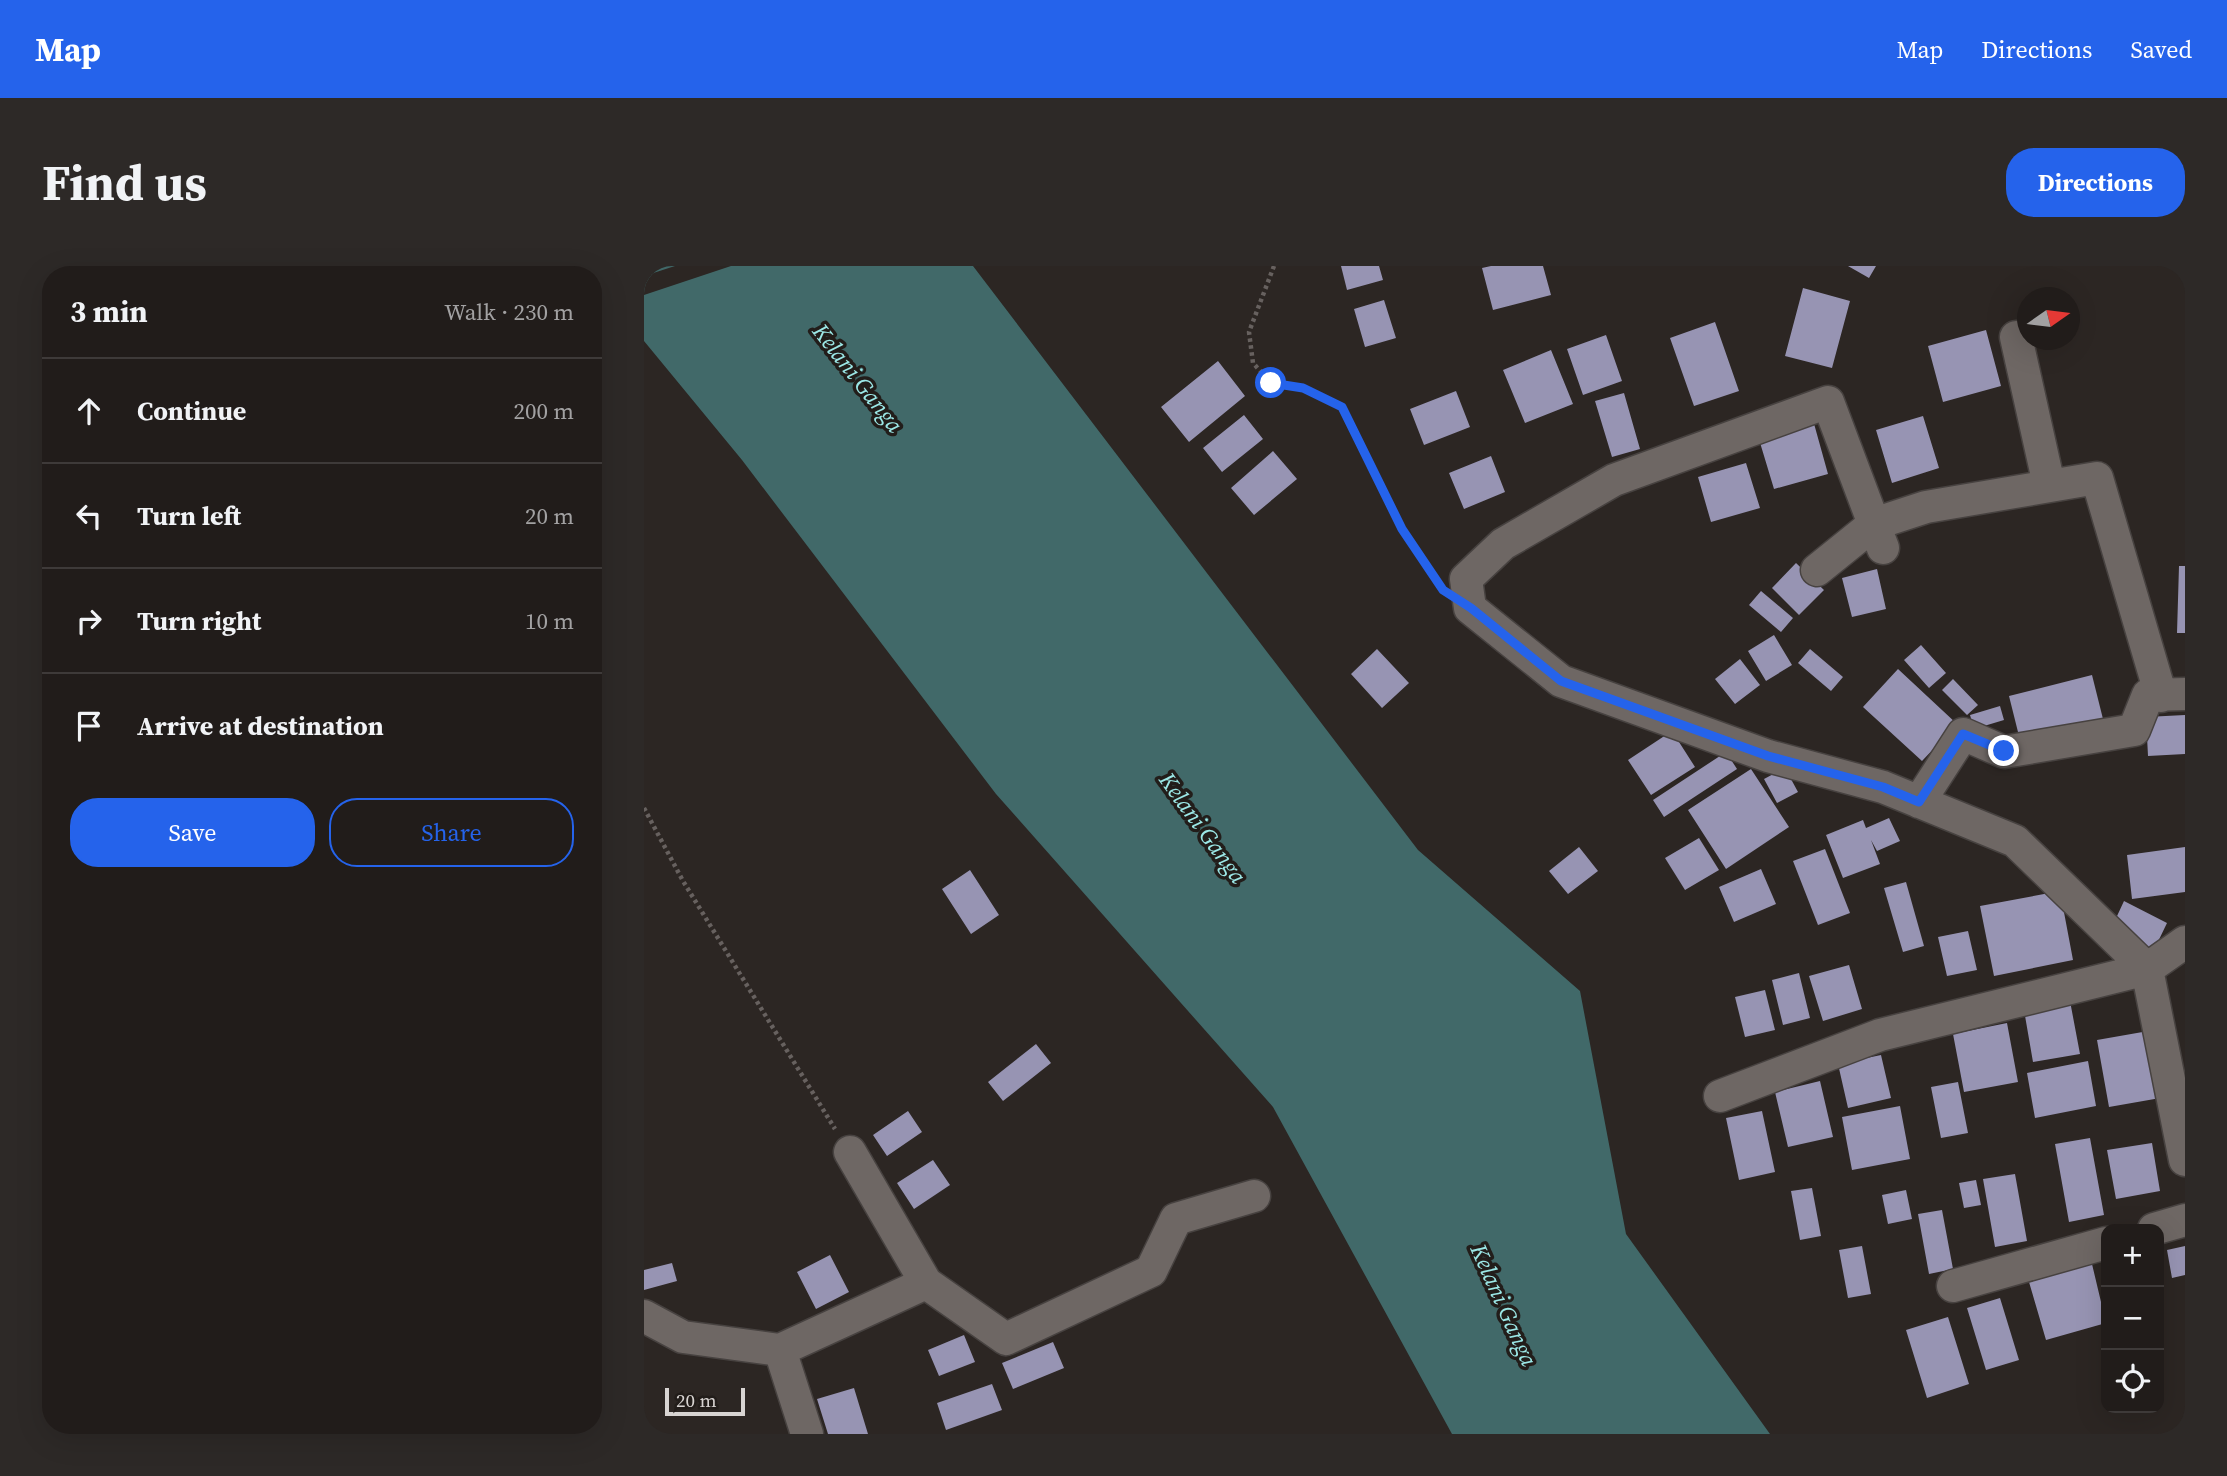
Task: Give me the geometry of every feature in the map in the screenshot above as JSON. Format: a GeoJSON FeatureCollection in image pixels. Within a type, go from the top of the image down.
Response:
{"type":"FeatureCollection","features":[{"type":"Feature","properties":{"kind":"street"},"geometry":{"type":"LineString","coordinates":[[2016,337],[2049,485]]}},
{"type":"Feature","properties":{"kind":"street"},"geometry":{"type":"LineString","coordinates":[[1878,536],[1828,402],[1614,480],[1503,544],[1466,579],[1471,608],[1561,681],[1768,756],[1883,787],[2015,841],[2147,969],[2185,1160]]}},
{"type":"Feature","properties":{"kind":"street"},"geometry":{"type":"LineString","coordinates":[[1817,570],[1926,508],[2097,478],[2173,695],[2148,695],[2134,730],[2004,751],[1963,734],[1919,802]]}},
{"type":"Feature","properties":{"kind":"street"},"geometry":{"type":"LineString","coordinates":[[1720,1096],[1880,1035],[2147,969],[2185,942]]}},
{"type":"Feature","properties":{"kind":"street"},"geometry":{"type":"LineString","coordinates":[[850,1152],[926,1283],[1006,1339],[1151,1271],[1176,1219],[1254,1196]]}},
{"type":"Feature","properties":{"kind":"street"},"geometry":{"type":"LineString","coordinates":[[2164,1226],[2185,1220]]}},
{"type":"Feature","properties":{"kind":"street"},"geometry":{"type":"LineString","coordinates":[[1954,1286],[2101,1244]]}},
{"type":"Feature","properties":{"kind":"street"},"geometry":{"type":"LineString","coordinates":[[644,1316],[684,1337],[780,1350],[926,1283]]}},
{"type":"Feature","properties":{"kind":"street"},"geometry":{"type":"LineString","coordinates":[[780,1350],[807,1434]]}},
{"type":"Feature","properties":{"kind":"path"},"geometry":{"type":"LineString","coordinates":[[1274,266],[1249,332],[1253,363],[1271,383],[1303,388],[1342,407],[1402,529],[1443,590],[1471,608]]}},
{"type":"Feature","properties":{"kind":"path"},"geometry":{"type":"LineString","coordinates":[[644,808],[683,881],[850,1152]]}},
{"type":"Feature","properties":{"kind":"water","name":"Kelani Ganga"},"geometry":{"type":"Polygon","coordinates":[[[644,266],[973,266],[1418,850],[1580,991],[1626,1234],[1770,1434],[1452,1434],[1273,1107],[996,794],[742,460],[644,341],[644,266]]]}},
{"type":"Feature","properties":{"kind":"pier"},"geometry":{"type":"Polygon","coordinates":[[[675,266],[731,266],[644,295],[644,276],[675,266]]]}},
{"type":"Feature","properties":{"kind":"building"},"geometry":{"type":"Polygon","coordinates":[[[1341,266],[1379,266],[1383,280],[1347,290],[1341,266]]]}},
{"type":"Feature","properties":{"kind":"building"},"geometry":{"type":"Polygon","coordinates":[[[1543,266],[1551,295],[1493,310],[1482,268],[1543,266]]]}},
{"type":"Feature","properties":{"kind":"building"},"geometry":{"type":"Polygon","coordinates":[[[1848,266],[1876,266],[1869,278],[1848,266]]]}},
{"type":"Feature","properties":{"kind":"building"},"geometry":{"type":"Polygon","coordinates":[[[1803,288],[1850,301],[1832,368],[1785,356],[1803,288]]]}},
{"type":"Feature","properties":{"kind":"building"},"geometry":{"type":"Polygon","coordinates":[[[1384,300],[1396,338],[1365,347],[1354,309],[1384,300]]]}},
{"type":"Feature","properties":{"kind":"building"},"geometry":{"type":"Polygon","coordinates":[[[1715,322],[1739,391],[1694,406],[1670,338],[1715,322]]]}},
{"type":"Feature","properties":{"kind":"building"},"geometry":{"type":"Polygon","coordinates":[[[1986,330],[2001,386],[1943,402],[1928,346],[1986,330]]]}},
{"type":"Feature","properties":{"kind":"building"},"geometry":{"type":"Polygon","coordinates":[[[1606,335],[1622,381],[1583,395],[1567,349],[1606,335]]]}},
{"type":"Feature","properties":{"kind":"building"},"geometry":{"type":"Polygon","coordinates":[[[1551,350],[1573,404],[1525,423],[1503,370],[1551,350]]]}},
{"type":"Feature","properties":{"kind":"building"},"geometry":{"type":"Polygon","coordinates":[[[1218,361],[1245,396],[1189,442],[1161,407],[1218,361]]]}},
{"type":"Feature","properties":{"kind":"building"},"geometry":{"type":"Polygon","coordinates":[[[1456,391],[1470,427],[1424,445],[1410,409],[1456,391]]]}},
{"type":"Feature","properties":{"kind":"building"},"geometry":{"type":"Polygon","coordinates":[[[1624,393],[1640,449],[1612,457],[1595,401],[1624,393]]]}},
{"type":"Feature","properties":{"kind":"building"},"geometry":{"type":"Polygon","coordinates":[[[1244,415],[1263,439],[1222,472],[1203,448],[1244,415]]]}},
{"type":"Feature","properties":{"kind":"building"},"geometry":{"type":"Polygon","coordinates":[[[1923,416],[1939,468],[1892,483],[1876,430],[1923,416]]]}},
{"type":"Feature","properties":{"kind":"building"},"geometry":{"type":"Polygon","coordinates":[[[1813,420],[1828,474],[1774,489],[1758,436],[1813,420]]]}},
{"type":"Feature","properties":{"kind":"building"},"geometry":{"type":"Polygon","coordinates":[[[1273,451],[1297,479],[1254,515],[1231,488],[1273,451]]]}},
{"type":"Feature","properties":{"kind":"building"},"geometry":{"type":"Polygon","coordinates":[[[1491,456],[1505,492],[1464,509],[1449,473],[1491,456]]]}},
{"type":"Feature","properties":{"kind":"building"},"geometry":{"type":"Polygon","coordinates":[[[1746,463],[1760,508],[1711,522],[1698,477],[1746,463]]]}},
{"type":"Feature","properties":{"kind":"building"},"geometry":{"type":"Polygon","coordinates":[[[1796,563],[1824,590],[1799,615],[1772,588],[1796,563]]]}},
{"type":"Feature","properties":{"kind":"building"},"geometry":{"type":"Polygon","coordinates":[[[2179,566],[2185,566],[2185,633],[2177,633],[2179,566]]]}},
{"type":"Feature","properties":{"kind":"building"},"geometry":{"type":"Polygon","coordinates":[[[1877,569],[1886,609],[1852,617],[1842,578],[1877,569]]]}},
{"type":"Feature","properties":{"kind":"building"},"geometry":{"type":"Polygon","coordinates":[[[1761,591],[1793,618],[1781,632],[1749,605],[1761,591]]]}},
{"type":"Feature","properties":{"kind":"building"},"geometry":{"type":"Polygon","coordinates":[[[1774,635],[1792,665],[1766,681],[1748,651],[1774,635]]]}},
{"type":"Feature","properties":{"kind":"building"},"geometry":{"type":"Polygon","coordinates":[[[1921,645],[1946,673],[1929,688],[1904,660],[1921,645]]]}},
{"type":"Feature","properties":{"kind":"building"},"geometry":{"type":"Polygon","coordinates":[[[1377,649],[1409,683],[1382,708],[1351,674],[1377,649]]]}},
{"type":"Feature","properties":{"kind":"building"},"geometry":{"type":"Polygon","coordinates":[[[1810,649],[1843,677],[1831,691],[1798,663],[1810,649]]]}},
{"type":"Feature","properties":{"kind":"building"},"geometry":{"type":"Polygon","coordinates":[[[1740,659],[1760,685],[1735,704],[1715,679],[1740,659]]]}},
{"type":"Feature","properties":{"kind":"building"},"geometry":{"type":"Polygon","coordinates":[[[1898,669],[1957,724],[1922,761],[1863,707],[1898,669]]]}},
{"type":"Feature","properties":{"kind":"building"},"geometry":{"type":"Polygon","coordinates":[[[2092,675],[2103,719],[2020,740],[2009,696],[2092,675]]]}},
{"type":"Feature","properties":{"kind":"building"},"geometry":{"type":"Polygon","coordinates":[[[1953,679],[1978,705],[1967,715],[1942,690],[1953,679]]]}},
{"type":"Feature","properties":{"kind":"building"},"geometry":{"type":"Polygon","coordinates":[[[2000,706],[2004,720],[1974,729],[1970,715],[2000,706]]]}},
{"type":"Feature","properties":{"kind":"building"},"geometry":{"type":"Polygon","coordinates":[[[2185,715],[2185,754],[2148,756],[2146,717],[2185,715]]]}},
{"type":"Feature","properties":{"kind":"building"},"geometry":{"type":"Polygon","coordinates":[[[1672,731],[1695,767],[1651,795],[1628,760],[1672,731]]]}},
{"type":"Feature","properties":{"kind":"building"},"geometry":{"type":"Polygon","coordinates":[[[1726,752],[1737,769],[1664,817],[1653,800],[1726,752]]]}},
{"type":"Feature","properties":{"kind":"building"},"geometry":{"type":"Polygon","coordinates":[[[1785,768],[1798,792],[1777,803],[1764,779],[1785,768]]]}},
{"type":"Feature","properties":{"kind":"building"},"geometry":{"type":"Polygon","coordinates":[[[1751,769],[1789,827],[1726,869],[1688,810],[1751,769]]]}},
{"type":"Feature","properties":{"kind":"building"},"geometry":{"type":"Polygon","coordinates":[[[1889,818],[1900,841],[1877,851],[1871,840],[1880,864],[1843,878],[1826,835],[1863,820],[1866,828],[1889,818]]]}},
{"type":"Feature","properties":{"kind":"building"},"geometry":{"type":"Polygon","coordinates":[[[1699,838],[1719,870],[1685,890],[1665,858],[1699,838]]]}},
{"type":"Feature","properties":{"kind":"building"},"geometry":{"type":"Polygon","coordinates":[[[1579,847],[1598,871],[1568,894],[1549,871],[1579,847]]]}},
{"type":"Feature","properties":{"kind":"building"},"geometry":{"type":"Polygon","coordinates":[[[2185,847],[2185,892],[2132,899],[2127,855],[2185,847]]]}},
{"type":"Feature","properties":{"kind":"building"},"geometry":{"type":"Polygon","coordinates":[[[1825,849],[1850,913],[1818,925],[1793,861],[1825,849]]]}},
{"type":"Feature","properties":{"kind":"building"},"geometry":{"type":"Polygon","coordinates":[[[1761,869],[1776,904],[1734,922],[1719,887],[1761,869]]]}},
{"type":"Feature","properties":{"kind":"building"},"geometry":{"type":"Polygon","coordinates":[[[970,870],[999,915],[971,934],[942,889],[970,870]]]}},
{"type":"Feature","properties":{"kind":"building"},"geometry":{"type":"Polygon","coordinates":[[[1906,882],[1924,946],[1903,952],[1884,888],[1906,882]]]}},
{"type":"Feature","properties":{"kind":"building"},"geometry":{"type":"Polygon","coordinates":[[[2060,891],[2073,960],[1994,976],[1980,906],[2060,891]]]}},
{"type":"Feature","properties":{"kind":"building"},"geometry":{"type":"Polygon","coordinates":[[[2124,901],[2167,923],[2154,950],[2111,929],[2124,901]]]}},
{"type":"Feature","properties":{"kind":"building"},"geometry":{"type":"Polygon","coordinates":[[[1968,931],[1977,970],[1947,976],[1938,937],[1968,931]]]}},
{"type":"Feature","properties":{"kind":"building"},"geometry":{"type":"Polygon","coordinates":[[[1849,965],[1862,1009],[1823,1021],[1809,976],[1849,965]]]}},
{"type":"Feature","properties":{"kind":"building"},"geometry":{"type":"Polygon","coordinates":[[[1799,973],[1810,1018],[1783,1025],[1772,980],[1799,973]]]}},
{"type":"Feature","properties":{"kind":"building"},"geometry":{"type":"Polygon","coordinates":[[[1765,990],[1775,1030],[1745,1037],[1735,997],[1765,990]]]}},
{"type":"Feature","properties":{"kind":"building"},"geometry":{"type":"Polygon","coordinates":[[[2070,1001],[2080,1054],[2033,1062],[2024,1010],[2070,1001]]]}},
{"type":"Feature","properties":{"kind":"building"},"geometry":{"type":"Polygon","coordinates":[[[2007,1023],[2018,1082],[1964,1092],[1953,1034],[2007,1023]]]}},
{"type":"Feature","properties":{"kind":"building"},"geometry":{"type":"Polygon","coordinates":[[[2154,1030],[2166,1097],[2109,1107],[2097,1040],[2154,1030]]]}},
{"type":"Feature","properties":{"kind":"building"},"geometry":{"type":"Polygon","coordinates":[[[1036,1044],[1051,1063],[1003,1101],[988,1082],[1036,1044]]]}},
{"type":"Feature","properties":{"kind":"building"},"geometry":{"type":"Polygon","coordinates":[[[1881,1055],[1891,1098],[1848,1108],[1838,1064],[1881,1055]]]}},
{"type":"Feature","properties":{"kind":"building"},"geometry":{"type":"Polygon","coordinates":[[[2088,1061],[2096,1106],[2035,1118],[2027,1073],[2088,1061]]]}},
{"type":"Feature","properties":{"kind":"building"},"geometry":{"type":"Polygon","coordinates":[[[1820,1081],[1833,1137],[1788,1147],[1775,1092],[1820,1081]]]}},
{"type":"Feature","properties":{"kind":"building"},"geometry":{"type":"Polygon","coordinates":[[[1958,1082],[1968,1133],[1941,1138],[1931,1087],[1958,1082]]]}},
{"type":"Feature","properties":{"kind":"building"},"geometry":{"type":"Polygon","coordinates":[[[1900,1106],[1910,1159],[1852,1170],[1842,1117],[1900,1106]]]}},
{"type":"Feature","properties":{"kind":"building"},"geometry":{"type":"Polygon","coordinates":[[[908,1111],[922,1132],[887,1156],[873,1135],[908,1111]]]}},
{"type":"Feature","properties":{"kind":"building"},"geometry":{"type":"Polygon","coordinates":[[[1762,1111],[1775,1172],[1739,1180],[1726,1118],[1762,1111]]]}},
{"type":"Feature","properties":{"kind":"building"},"geometry":{"type":"Polygon","coordinates":[[[2090,1138],[2104,1215],[2069,1222],[2055,1144],[2090,1138]]]}},
{"type":"Feature","properties":{"kind":"building"},"geometry":{"type":"Polygon","coordinates":[[[2152,1143],[2160,1191],[2116,1199],[2107,1150],[2152,1143]]]}},
{"type":"Feature","properties":{"kind":"building"},"geometry":{"type":"Polygon","coordinates":[[[933,1160],[950,1185],[914,1209],[897,1183],[933,1160]]]}},
{"type":"Feature","properties":{"kind":"building"},"geometry":{"type":"Polygon","coordinates":[[[2015,1174],[2027,1241],[1995,1247],[1983,1179],[2015,1174]]]}},
{"type":"Feature","properties":{"kind":"building"},"geometry":{"type":"Polygon","coordinates":[[[1976,1180],[1981,1205],[1964,1208],[1959,1183],[1976,1180]]]}},
{"type":"Feature","properties":{"kind":"building"},"geometry":{"type":"Polygon","coordinates":[[[1812,1188],[1821,1236],[1800,1240],[1791,1191],[1812,1188]]]}},
{"type":"Feature","properties":{"kind":"building"},"geometry":{"type":"Polygon","coordinates":[[[1906,1190],[1912,1219],[1888,1224],[1882,1195],[1906,1190]]]}},
{"type":"Feature","properties":{"kind":"building"},"geometry":{"type":"Polygon","coordinates":[[[1942,1210],[1953,1269],[1929,1274],[1918,1214],[1942,1210]]]}},
{"type":"Feature","properties":{"kind":"building"},"geometry":{"type":"Polygon","coordinates":[[[1862,1246],[1871,1294],[1848,1298],[1839,1250],[1862,1246]]]}},
{"type":"Feature","properties":{"kind":"building"},"geometry":{"type":"Polygon","coordinates":[[[2185,1246],[2185,1275],[2172,1278],[2167,1250],[2185,1246]]]}},
{"type":"Feature","properties":{"kind":"building"},"geometry":{"type":"Polygon","coordinates":[[[830,1255],[849,1292],[816,1309],[797,1272],[830,1255]]]}},
{"type":"Feature","properties":{"kind":"building"},"geometry":{"type":"Polygon","coordinates":[[[672,1263],[677,1281],[644,1290],[644,1270],[672,1263]]]}},
{"type":"Feature","properties":{"kind":"building"},"geometry":{"type":"Polygon","coordinates":[[[2092,1264],[2101,1302],[2101,1324],[2046,1340],[2029,1282],[2092,1264]]]}},
{"type":"Feature","properties":{"kind":"building"},"geometry":{"type":"Polygon","coordinates":[[[2000,1298],[2019,1360],[1986,1370],[1967,1308],[2000,1298]]]}},
{"type":"Feature","properties":{"kind":"building"},"geometry":{"type":"Polygon","coordinates":[[[1948,1317],[1969,1384],[1927,1398],[1906,1330],[1948,1317]]]}},
{"type":"Feature","properties":{"kind":"building"},"geometry":{"type":"Polygon","coordinates":[[[964,1335],[975,1362],[939,1376],[928,1350],[964,1335]]]}},
{"type":"Feature","properties":{"kind":"building"},"geometry":{"type":"Polygon","coordinates":[[[1053,1342],[1064,1368],[1013,1389],[1002,1363],[1053,1342]]]}},
{"type":"Feature","properties":{"kind":"building"},"geometry":{"type":"Polygon","coordinates":[[[992,1384],[1002,1410],[946,1430],[937,1403],[992,1384]]]}},
{"type":"Feature","properties":{"kind":"building"},"geometry":{"type":"Polygon","coordinates":[[[854,1388],[868,1434],[828,1434],[817,1399],[854,1388]]]}},
{"type":"Feature","properties":{"kind":"route"},"geometry":{"type":"LineString","coordinates":[[1271,383],[1303,388],[1342,407],[1402,529],[1443,590],[1471,608],[1561,681],[1768,756],[1883,787],[1919,802],[1963,734],[2004,751]]}}]}
